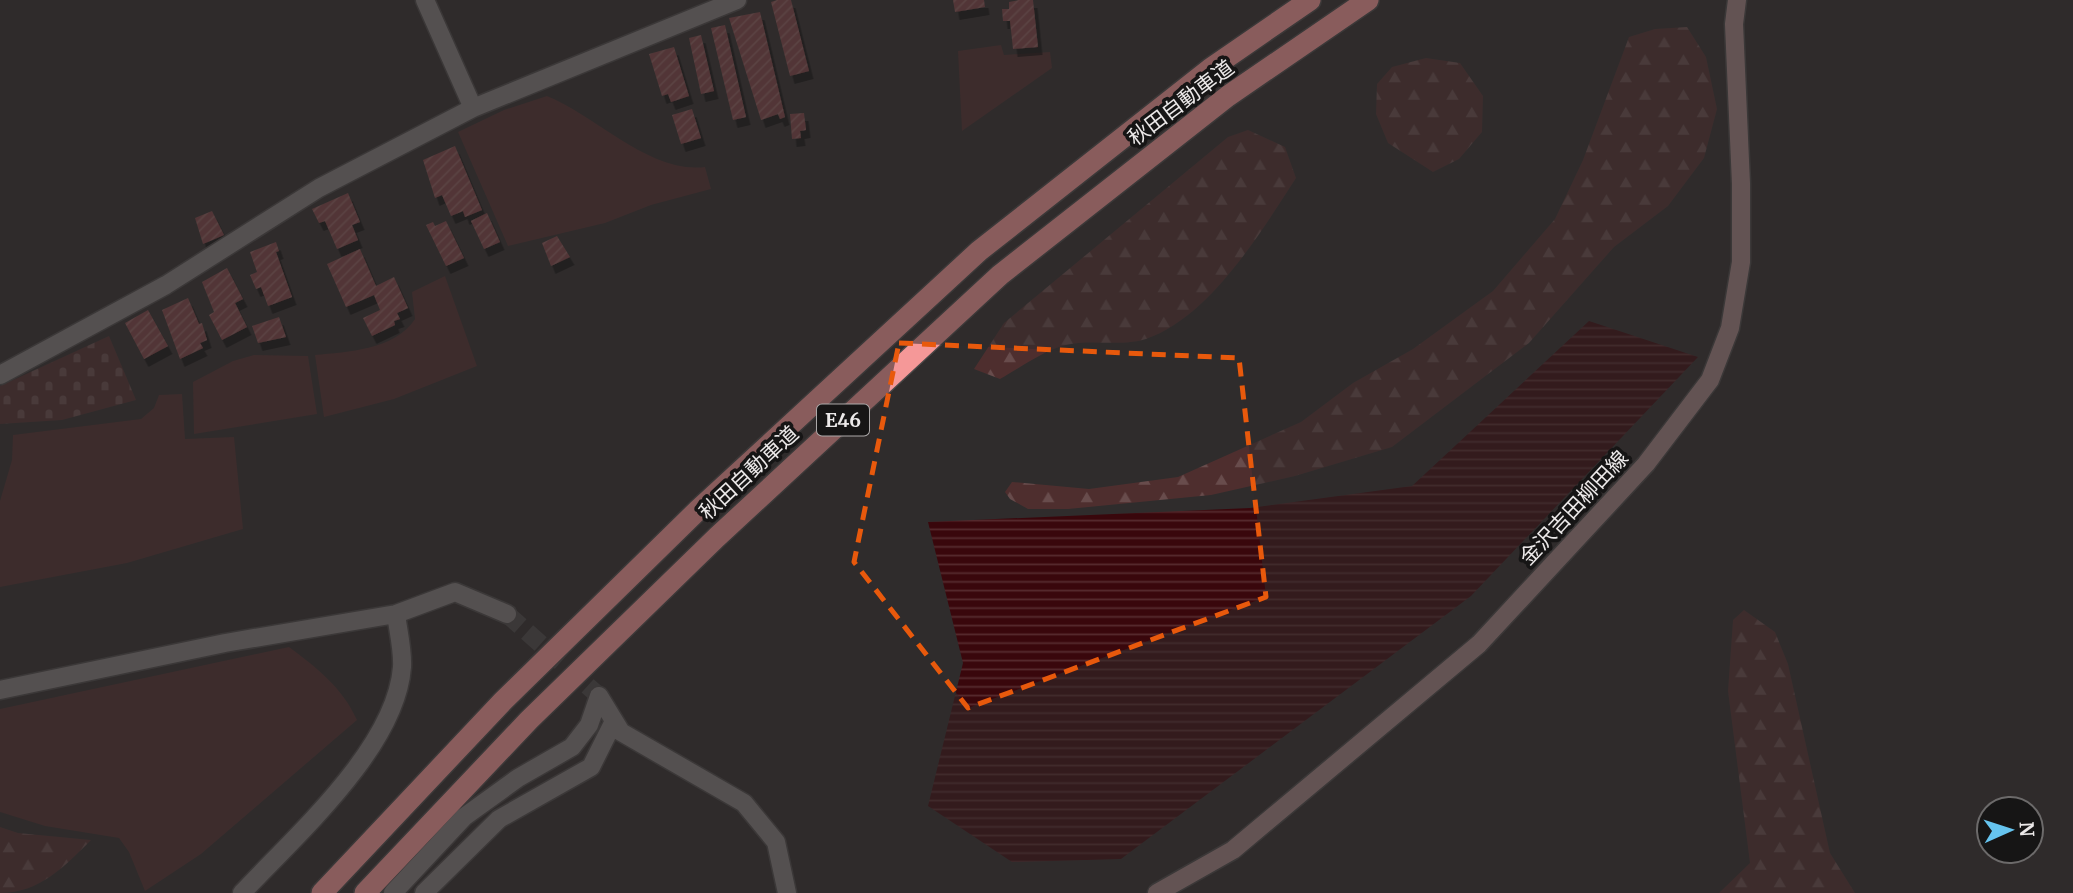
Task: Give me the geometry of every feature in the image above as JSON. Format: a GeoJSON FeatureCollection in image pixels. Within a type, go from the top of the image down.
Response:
{"type":"FeatureCollection","features":[{"type":"Feature","properties":{"kind":"highway","name":"秋田自動車道"},"geometry":{"type":"LineString","coordinates":[[322,893],[503,701],[679,529],[979,251],[1210,69],[1310,0]]}},
{"type":"Feature","properties":{"kind":"highway","name":"秋田自動車道"},"geometry":{"type":"LineString","coordinates":[[365,893],[529,720],[717,537],[1000,275],[1228,96],[1368,0]]}},
{"type":"Feature","properties":{"kind":"main road","name":"金沢吉田柳田線"},"geometry":{"type":"LineString","coordinates":[[1157,893],[1233,850],[1479,644],[1646,464],[1710,380],[1730,328],[1741,262],[1741,184],[1734,24],[1737,0]]}},
{"type":"Feature","properties":{"kind":"street"},"geometry":{"type":"LineString","coordinates":[[425,0],[473,108]]}},
{"type":"Feature","properties":{"kind":"street"},"geometry":{"type":"LineString","coordinates":[[0,375],[166,285],[319,188],[473,108],[737,0]]}},
{"type":"Feature","properties":{"kind":"street"},"geometry":{"type":"LineString","coordinates":[[0,690],[225,643],[396,614],[455,592],[507,614]]}},
{"type":"Feature","properties":{"kind":"street"},"geometry":{"type":"LineString","coordinates":[[242,893],[365,760],[388,716],[402,667],[396,614]]}},
{"type":"Feature","properties":{"kind":"street"},"geometry":{"type":"LineString","coordinates":[[393,893],[464,817],[518,778],[572,747],[589,725],[599,696],[621,732],[744,803],[776,842],[787,893]]}},
{"type":"Feature","properties":{"kind":"street"},"geometry":{"type":"LineString","coordinates":[[424,893],[499,819],[591,767],[604,747],[614,721]]}},
{"type":"Feature","properties":{"kind":"highlighted area"},"geometry":{"type":"Polygon","coordinates":[[[899,343],[1239,358],[1266,597],[968,708],[854,562],[899,343]]]}},
{"type":"Feature","properties":{"kind":"green space"},"geometry":{"type":"Polygon","coordinates":[[[1687,27],[1706,57],[1717,109],[1704,158],[1668,206],[1614,247],[1529,343],[1392,447],[1295,476],[1211,495],[1068,509],[1028,509],[1010,499],[1005,492],[1012,482],[1089,489],[1178,477],[1301,422],[1353,383],[1413,349],[1493,291],[1555,219],[1583,160],[1629,37],[1655,29],[1687,27]]]}},
{"type":"Feature","properties":{"kind":"green space"},"geometry":{"type":"Polygon","coordinates":[[[1001,45],[1004,55],[1050,52],[1052,68],[962,131],[958,51],[1001,45]]]}},
{"type":"Feature","properties":{"kind":"green space"},"geometry":{"type":"Polygon","coordinates":[[[1426,58],[1460,63],[1483,96],[1482,132],[1459,159],[1433,172],[1388,143],[1376,114],[1377,84],[1392,67],[1426,58]]]}},
{"type":"Feature","properties":{"kind":"green space"},"geometry":{"type":"Polygon","coordinates":[[[547,96],[643,153],[684,167],[705,167],[711,189],[651,205],[605,223],[508,246],[458,132],[504,110],[547,96]]]}},
{"type":"Feature","properties":{"kind":"green space"},"geometry":{"type":"Polygon","coordinates":[[[1248,130],[1285,147],[1296,178],[1250,247],[1212,293],[1192,312],[1169,328],[1146,339],[1076,343],[1058,347],[1000,379],[974,369],[1004,323],[1228,137],[1248,130]]]}},
{"type":"Feature","properties":{"kind":"green space"},"geometry":{"type":"Polygon","coordinates":[[[445,276],[477,366],[394,399],[324,417],[315,355],[370,348],[395,337],[415,319],[412,292],[445,276]]]}},
{"type":"Feature","properties":{"kind":"green space"},"geometry":{"type":"Polygon","coordinates":[[[109,336],[136,400],[62,420],[0,424],[0,386],[109,336]]]}},
{"type":"Feature","properties":{"kind":"green space"},"geometry":{"type":"Polygon","coordinates":[[[254,355],[308,356],[317,414],[194,434],[193,382],[233,361],[254,355]]]}},
{"type":"Feature","properties":{"kind":"green space"},"geometry":{"type":"Polygon","coordinates":[[[182,394],[185,439],[234,437],[243,529],[127,563],[0,587],[0,501],[12,460],[13,435],[141,419],[154,408],[159,395],[182,394]]]}},
{"type":"Feature","properties":{"kind":"green space"},"geometry":{"type":"Polygon","coordinates":[[[1744,610],[1775,632],[1788,664],[1830,853],[1855,893],[1719,893],[1750,863],[1728,691],[1733,620],[1744,610]]]}},
{"type":"Feature","properties":{"kind":"green space"},"geometry":{"type":"Polygon","coordinates":[[[289,647],[319,670],[336,688],[357,720],[201,854],[145,891],[129,852],[119,838],[45,826],[0,812],[0,709],[289,647]]]}},
{"type":"Feature","properties":{"kind":"green space"},"geometry":{"type":"Polygon","coordinates":[[[0,827],[18,833],[91,840],[40,883],[14,892],[0,893],[0,827]]]}},
{"type":"Feature","properties":{"kind":"shaded area"},"geometry":{"type":"Polygon","coordinates":[[[1589,321],[1698,357],[1471,596],[1121,859],[1012,862],[928,806],[963,663],[928,522],[1250,508],[1412,486],[1589,321]]]}},
{"type":"Feature","properties":{"kind":"building"},"geometry":{"type":"Polygon","coordinates":[[[791,0],[809,71],[790,76],[771,2],[791,0]]]}},
{"type":"Feature","properties":{"kind":"building"},"geometry":{"type":"Polygon","coordinates":[[[953,0],[984,0],[985,7],[955,12],[953,0]]]}},
{"type":"Feature","properties":{"kind":"building"},"geometry":{"type":"Polygon","coordinates":[[[1033,0],[1038,47],[1013,49],[1010,21],[1003,21],[1002,9],[1009,9],[1009,2],[1033,0]]]}},
{"type":"Feature","properties":{"kind":"building"},"geometry":{"type":"Polygon","coordinates":[[[760,12],[785,117],[780,119],[778,114],[761,120],[729,18],[760,12]]]}},
{"type":"Feature","properties":{"kind":"building"},"geometry":{"type":"Polygon","coordinates":[[[725,25],[746,117],[733,120],[711,28],[725,25]]]}},
{"type":"Feature","properties":{"kind":"building"},"geometry":{"type":"Polygon","coordinates":[[[701,35],[714,91],[701,94],[689,38],[701,35]]]}},
{"type":"Feature","properties":{"kind":"building"},"geometry":{"type":"Polygon","coordinates":[[[674,47],[689,96],[671,102],[668,94],[662,96],[649,54],[674,47]]]}},
{"type":"Feature","properties":{"kind":"building"},"geometry":{"type":"Polygon","coordinates":[[[692,109],[701,138],[681,144],[672,115],[692,109]]]}},
{"type":"Feature","properties":{"kind":"building"},"geometry":{"type":"Polygon","coordinates":[[[804,113],[806,130],[800,131],[801,138],[792,139],[790,114],[804,113]]]}},
{"type":"Feature","properties":{"kind":"building"},"geometry":{"type":"Polygon","coordinates":[[[455,146],[482,210],[465,217],[463,211],[451,216],[442,195],[435,198],[423,160],[455,146]]]}},
{"type":"Feature","properties":{"kind":"building"},"geometry":{"type":"Polygon","coordinates":[[[348,193],[360,222],[352,225],[358,240],[337,249],[325,221],[319,223],[312,209],[348,193]]]}},
{"type":"Feature","properties":{"kind":"building"},"geometry":{"type":"Polygon","coordinates":[[[212,211],[224,235],[203,244],[195,218],[212,211]]]}},
{"type":"Feature","properties":{"kind":"building"},"geometry":{"type":"Polygon","coordinates":[[[487,213],[500,242],[484,249],[471,221],[487,213]]]}},
{"type":"Feature","properties":{"kind":"building"},"geometry":{"type":"Polygon","coordinates":[[[446,221],[464,258],[446,266],[426,225],[433,222],[435,226],[446,221]]]}},
{"type":"Feature","properties":{"kind":"building"},"geometry":{"type":"Polygon","coordinates":[[[557,236],[570,257],[551,266],[542,243],[557,236]]]}},
{"type":"Feature","properties":{"kind":"building"},"geometry":{"type":"Polygon","coordinates":[[[276,242],[279,251],[276,252],[292,297],[268,306],[261,287],[256,289],[250,275],[257,272],[250,252],[276,242]]]}},
{"type":"Feature","properties":{"kind":"building"},"geometry":{"type":"Polygon","coordinates":[[[360,249],[376,286],[394,277],[408,308],[397,313],[400,319],[394,321],[395,325],[372,336],[363,318],[380,310],[374,295],[346,307],[327,264],[360,249]]]}},
{"type":"Feature","properties":{"kind":"building"},"geometry":{"type":"Polygon","coordinates":[[[227,268],[243,299],[235,303],[247,327],[222,340],[209,315],[214,312],[202,282],[227,268]]]}},
{"type":"Feature","properties":{"kind":"building"},"geometry":{"type":"Polygon","coordinates":[[[188,298],[199,324],[202,323],[207,340],[200,343],[203,348],[180,359],[162,310],[188,298]]]}},
{"type":"Feature","properties":{"kind":"building"},"geometry":{"type":"Polygon","coordinates":[[[148,310],[168,346],[144,359],[125,323],[148,310]]]}},
{"type":"Feature","properties":{"kind":"building"},"geometry":{"type":"Polygon","coordinates":[[[279,317],[286,337],[258,343],[252,326],[279,317]]]}},
{"type":"Feature","properties":{"kind":"tunnel"},"geometry":{"type":"LineString","coordinates":[[507,614],[599,696]]}}]}
